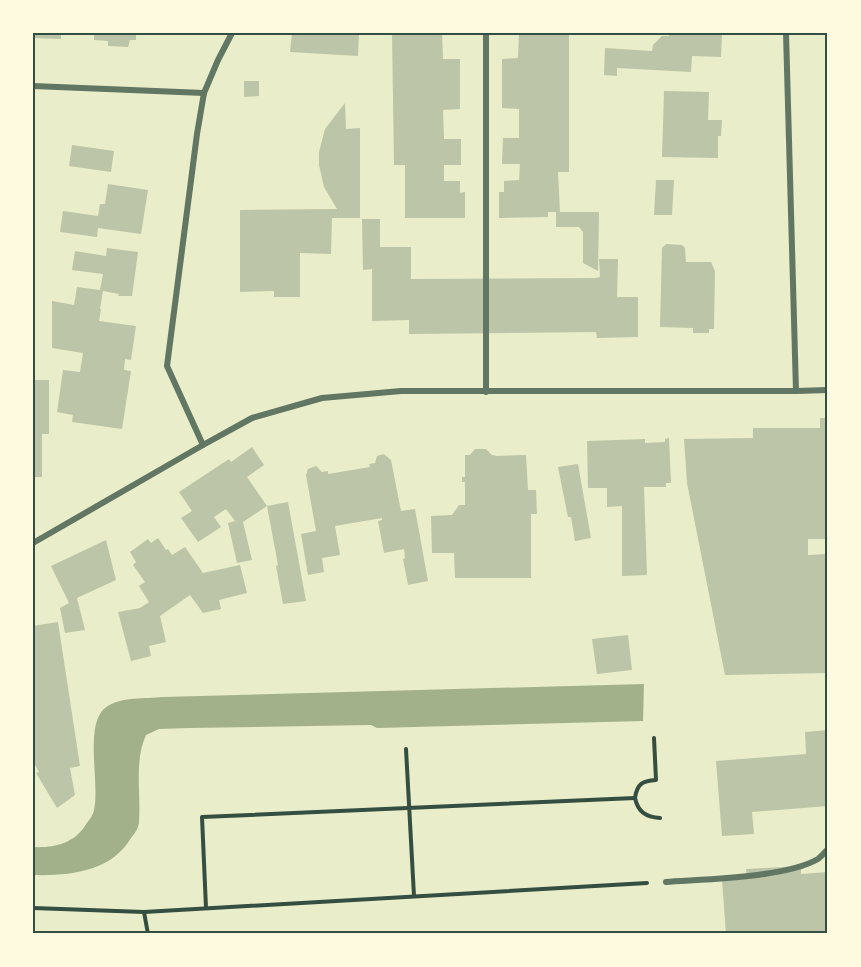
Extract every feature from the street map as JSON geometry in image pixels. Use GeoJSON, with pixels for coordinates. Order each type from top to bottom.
{"type":"FeatureCollection","features":[{"type":"Feature","properties":{"kind":"street"},"geometry":{"type":"LineString","coordinates":[[202,445],[167,366],[204,93],[232,33]]}},
{"type":"Feature","properties":{"kind":"street"},"geometry":{"type":"LineString","coordinates":[[486,33],[486,392]]}},
{"type":"Feature","properties":{"kind":"street"},"geometry":{"type":"LineString","coordinates":[[786,33],[796,391]]}},
{"type":"Feature","properties":{"kind":"street"},"geometry":{"type":"LineString","coordinates":[[33,86],[204,93]]}},
{"type":"Feature","properties":{"kind":"street"},"geometry":{"type":"LineString","coordinates":[[33,543],[252,418],[322,398],[401,392],[828,390]]}},
{"type":"Feature","properties":{"kind":"street"},"geometry":{"type":"LineString","coordinates":[[666,882],[752,875],[791,869],[818,859],[828,849]]}},
{"type":"Feature","properties":{"kind":"path"},"geometry":{"type":"LineString","coordinates":[[654,738],[656,780],[639,784],[635,798],[641,812],[649,817],[660,818]]}},
{"type":"Feature","properties":{"kind":"path"},"geometry":{"type":"LineString","coordinates":[[406,749],[414,896]]}},
{"type":"Feature","properties":{"kind":"path"},"geometry":{"type":"LineString","coordinates":[[206,908],[202,817],[635,798]]}},
{"type":"Feature","properties":{"kind":"path"},"geometry":{"type":"LineString","coordinates":[[33,909],[144,912],[666,882]]}},
{"type":"Feature","properties":{"kind":"path"},"geometry":{"type":"LineString","coordinates":[[144,912],[148,934]]}},
{"type":"Feature","properties":{"kind":"shaded area"},"geometry":{"type":"Polygon","coordinates":[[[644,684],[643,721],[377,728],[371,725],[159,729],[146,735],[142,745],[139,766],[139,824],[123,849],[101,865],[88,870],[75,873],[33,875],[33,847],[55,846],[69,841],[80,832],[93,814],[95,727],[99,716],[111,704],[133,699],[163,697],[644,684]]]}},
{"type":"Feature","properties":{"kind":"building"},"geometry":{"type":"Polygon","coordinates":[[[33,33],[61,33],[61,39],[33,38],[33,33]]]}},
{"type":"Feature","properties":{"kind":"building"},"geometry":{"type":"Polygon","coordinates":[[[94,33],[136,33],[136,40],[130,40],[128,47],[108,46],[108,41],[94,40],[94,33]]]}},
{"type":"Feature","properties":{"kind":"building"},"geometry":{"type":"Polygon","coordinates":[[[292,33],[359,33],[358,56],[290,52],[292,33]]]}},
{"type":"Feature","properties":{"kind":"building"},"geometry":{"type":"Polygon","coordinates":[[[392,33],[442,33],[443,59],[460,59],[460,109],[443,110],[444,139],[461,139],[461,165],[444,165],[444,181],[460,181],[460,193],[465,192],[465,218],[405,218],[405,165],[394,165],[392,33]]]}},
{"type":"Feature","properties":{"kind":"building"},"geometry":{"type":"Polygon","coordinates":[[[519,33],[569,33],[569,172],[558,172],[560,212],[599,212],[598,271],[583,263],[583,232],[579,227],[556,227],[556,212],[548,212],[548,217],[499,218],[499,192],[504,192],[504,181],[519,180],[520,164],[502,164],[503,138],[519,138],[519,109],[502,108],[502,59],[518,58],[519,33]]]}},
{"type":"Feature","properties":{"kind":"building"},"geometry":{"type":"Polygon","coordinates":[[[669,33],[722,34],[721,57],[692,56],[691,72],[617,68],[617,76],[604,75],[605,48],[652,51],[653,45],[662,36],[669,36],[669,33]]]}},
{"type":"Feature","properties":{"kind":"building"},"geometry":{"type":"Polygon","coordinates":[[[244,81],[259,81],[259,96],[244,97],[244,81]]]}},
{"type":"Feature","properties":{"kind":"building"},"geometry":{"type":"Polygon","coordinates":[[[664,91],[709,92],[708,120],[722,120],[721,136],[718,136],[718,158],[662,157],[664,91]]]}},
{"type":"Feature","properties":{"kind":"building"},"geometry":{"type":"Polygon","coordinates":[[[345,103],[346,129],[360,128],[360,218],[332,218],[331,254],[300,253],[300,297],[274,297],[274,291],[240,292],[240,210],[337,209],[324,187],[319,165],[319,152],[325,129],[345,103]]]}},
{"type":"Feature","properties":{"kind":"building"},"geometry":{"type":"Polygon","coordinates":[[[72,145],[114,151],[111,172],[69,166],[72,145]]]}},
{"type":"Feature","properties":{"kind":"building"},"geometry":{"type":"Polygon","coordinates":[[[656,180],[674,180],[672,215],[654,215],[656,180]]]}},
{"type":"Feature","properties":{"kind":"building"},"geometry":{"type":"Polygon","coordinates":[[[108,184],[148,190],[141,234],[98,228],[97,237],[60,232],[63,211],[98,216],[100,204],[105,204],[108,184]]]}},
{"type":"Feature","properties":{"kind":"building"},"geometry":{"type":"Polygon","coordinates":[[[362,219],[380,219],[380,247],[411,247],[411,279],[596,278],[600,277],[599,259],[618,259],[617,297],[638,297],[638,337],[597,338],[596,332],[409,334],[409,320],[372,321],[372,269],[363,270],[362,219]]]}},
{"type":"Feature","properties":{"kind":"building"},"geometry":{"type":"Polygon","coordinates":[[[666,244],[682,245],[685,248],[686,262],[711,262],[715,271],[714,329],[709,329],[709,333],[693,333],[693,328],[660,327],[662,248],[666,244]]]}},
{"type":"Feature","properties":{"kind":"building"},"geometry":{"type":"Polygon","coordinates":[[[107,248],[138,252],[132,296],[118,296],[119,294],[103,291],[100,309],[99,321],[136,326],[131,360],[125,359],[124,370],[131,371],[122,429],[72,422],[73,415],[57,412],[63,370],[80,372],[83,353],[52,348],[52,301],[74,305],[77,287],[100,290],[103,274],[72,270],[75,251],[106,256],[107,248]]]}},
{"type":"Feature","properties":{"kind":"building"},"geometry":{"type":"Polygon","coordinates":[[[33,380],[49,380],[49,434],[42,434],[42,477],[33,477],[33,380]]]}},
{"type":"Feature","properties":{"kind":"building"},"geometry":{"type":"Polygon","coordinates":[[[820,418],[828,418],[828,539],[808,539],[808,555],[828,554],[828,673],[725,675],[687,483],[684,439],[753,438],[753,428],[820,428],[820,418]]]}},
{"type":"Feature","properties":{"kind":"building"},"geometry":{"type":"Polygon","coordinates":[[[669,438],[671,483],[666,483],[666,487],[644,487],[647,575],[622,576],[622,506],[607,507],[607,488],[588,488],[587,441],[645,439],[645,443],[665,442],[665,439],[669,438]]]}},
{"type":"Feature","properties":{"kind":"building"},"geometry":{"type":"Polygon","coordinates":[[[252,447],[264,465],[247,477],[267,506],[243,522],[252,560],[237,563],[228,523],[235,521],[226,509],[214,517],[221,527],[198,542],[181,518],[192,511],[179,492],[229,459],[231,462],[252,447]]]}},
{"type":"Feature","properties":{"kind":"building"},"geometry":{"type":"Polygon","coordinates":[[[475,449],[486,449],[492,455],[497,456],[526,455],[528,490],[536,490],[537,514],[531,514],[531,578],[455,578],[454,553],[432,553],[431,516],[452,515],[459,505],[465,505],[465,482],[462,482],[462,477],[465,477],[465,455],[470,455],[475,449]]]}},
{"type":"Feature","properties":{"kind":"building"},"geometry":{"type":"Polygon","coordinates":[[[384,454],[391,460],[401,511],[415,509],[428,581],[408,585],[403,559],[405,558],[404,549],[384,553],[378,521],[382,518],[335,526],[340,555],[322,558],[324,572],[308,575],[301,534],[316,531],[306,475],[308,469],[316,466],[322,472],[328,471],[328,474],[370,467],[369,464],[375,463],[377,456],[384,454]]]}},
{"type":"Feature","properties":{"kind":"building"},"geometry":{"type":"Polygon","coordinates":[[[578,464],[591,538],[575,541],[558,467],[578,464]]]}},
{"type":"Feature","properties":{"kind":"building"},"geometry":{"type":"Polygon","coordinates":[[[288,502],[306,601],[283,604],[267,506],[288,502]]]}},
{"type":"Feature","properties":{"kind":"building"},"geometry":{"type":"Polygon","coordinates":[[[158,538],[172,555],[185,547],[203,573],[240,565],[247,593],[219,600],[221,609],[203,613],[190,595],[160,616],[166,642],[149,646],[151,656],[131,661],[118,612],[140,608],[149,602],[139,586],[145,582],[133,565],[136,562],[130,552],[148,539],[151,543],[158,538]]]}},
{"type":"Feature","properties":{"kind":"building"},"geometry":{"type":"Polygon","coordinates":[[[106,540],[116,580],[77,598],[85,630],[65,633],[60,608],[69,603],[51,566],[106,540]]]}},
{"type":"Feature","properties":{"kind":"building"},"geometry":{"type":"Polygon","coordinates":[[[58,622],[80,766],[70,768],[75,795],[57,808],[36,773],[39,772],[33,761],[33,626],[58,622]]]}},
{"type":"Feature","properties":{"kind":"building"},"geometry":{"type":"Polygon","coordinates":[[[628,635],[632,670],[597,674],[592,639],[628,635]]]}},
{"type":"Feature","properties":{"kind":"building"},"geometry":{"type":"Polygon","coordinates":[[[828,730],[828,806],[752,812],[754,834],[722,836],[716,761],[806,754],[805,732],[828,730]]]}},
{"type":"Feature","properties":{"kind":"building"},"geometry":{"type":"Polygon","coordinates":[[[801,866],[801,874],[828,872],[828,934],[726,934],[722,880],[747,878],[746,869],[801,866]]]}}]}
